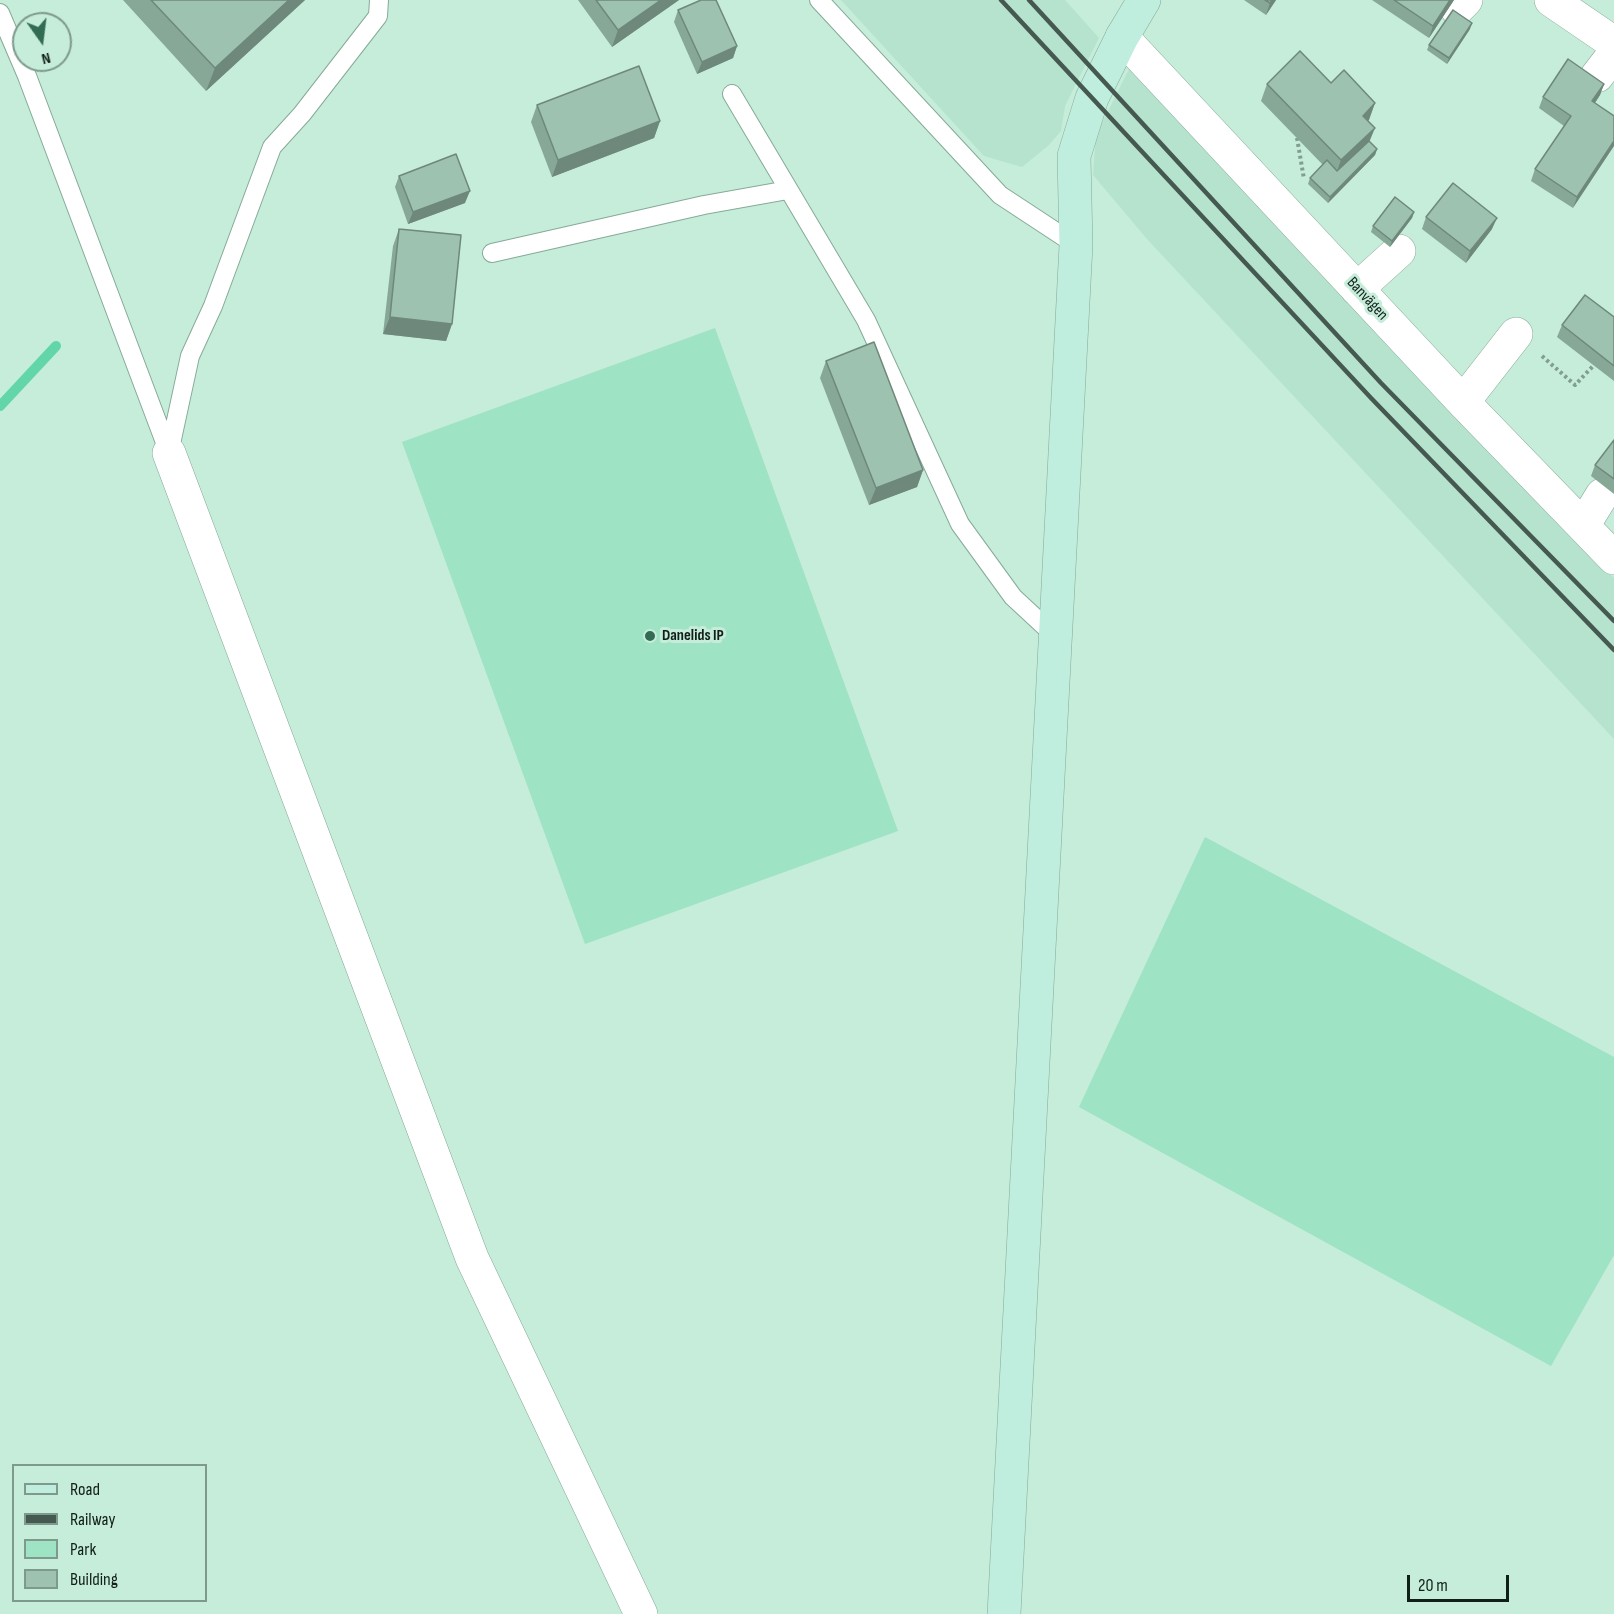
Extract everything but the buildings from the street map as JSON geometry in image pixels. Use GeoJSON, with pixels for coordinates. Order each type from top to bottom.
{"type":"FeatureCollection","features":[{"type":"Feature","properties":{"kind":"street"},"geometry":{"type":"LineString","coordinates":[[1004,1614],[1076,245],[1074,156],[1092,98],[1122,37],[1144,0]]}},
{"type":"Feature","properties":{"kind":"street"},"geometry":{"type":"LineString","coordinates":[[1552,0],[1614,43]]}},
{"type":"Feature","properties":{"kind":"street","name":"Banvägen"},"geometry":{"type":"LineString","coordinates":[[1122,37],[1300,214],[1357,289],[1614,558]]}},
{"type":"Feature","properties":{"kind":"street"},"geometry":{"type":"LineString","coordinates":[[1357,289],[1399,251]]}},
{"type":"Feature","properties":{"kind":"street"},"geometry":{"type":"LineString","coordinates":[[1463,402],[1516,334]]}},
{"type":"Feature","properties":{"kind":"street"},"geometry":{"type":"LineString","coordinates":[[169,453],[472,1258],[641,1614]]}},
{"type":"Feature","properties":{"kind":"street"},"geometry":{"type":"LineString","coordinates":[[1582,525],[1602,495]]}},
{"type":"Feature","properties":{"kind":"lane"},"geometry":{"type":"LineString","coordinates":[[169,453],[190,356],[213,306],[272,147],[302,114],[378,16],[379,0]]}},
{"type":"Feature","properties":{"kind":"lane"},"geometry":{"type":"LineString","coordinates":[[819,0],[1000,195],[1076,245]]}},
{"type":"Feature","properties":{"kind":"lane"},"geometry":{"type":"LineString","coordinates":[[0,13],[32,87],[169,453]]}},
{"type":"Feature","properties":{"kind":"lane"},"geometry":{"type":"LineString","coordinates":[[732,94],[866,320],[960,524],[1013,597],[1055,636]]}},
{"type":"Feature","properties":{"kind":"lane"},"geometry":{"type":"LineString","coordinates":[[492,253],[704,205],[788,190]]}},
{"type":"Feature","properties":{"kind":"path"},"geometry":{"type":"LineString","coordinates":[[1297,138],[1300,214]]}},
{"type":"Feature","properties":{"kind":"path"},"geometry":{"type":"LineString","coordinates":[[1516,334],[1575,385],[1594,365]]}},
{"type":"Feature","properties":{"kind":"shaded area"},"geometry":{"type":"Polygon","coordinates":[[[841,0],[1065,0],[1099,38],[1065,106],[1061,131],[1049,145],[1022,167],[984,156],[841,0]]]}},
{"type":"Feature","properties":{"kind":"shaded area"},"geometry":{"type":"Polygon","coordinates":[[[1129,69],[1614,578],[1614,739],[1147,239],[1093,175],[1096,135],[1129,69]]]}},
{"type":"Feature","properties":{"kind":"green space","name":"Danelids IP"},"geometry":{"type":"Polygon","coordinates":[[[715,328],[898,831],[585,944],[402,442],[715,328]]]}},
{"type":"Feature","properties":{"kind":"green space"},"geometry":{"type":"Polygon","coordinates":[[[1205,837],[1614,1057],[1614,1255],[1551,1366],[1079,1107],[1205,837]]]}},
{"type":"Feature","properties":{"kind":"waterway"},"geometry":{"type":"LineString","coordinates":[[0,406],[56,346]]}},
{"type":"Feature","properties":{"kind":"railway"},"geometry":{"type":"LineString","coordinates":[[1001,0],[1371,398],[1614,650]]}},
{"type":"Feature","properties":{"kind":"railway"},"geometry":{"type":"LineString","coordinates":[[1029,0],[1381,383],[1614,621]]}},
{"type":"Feature","properties":{"kind":"place","name":"Danelids IP"},"geometry":{"type":"Point","coordinates":[650,636]}}]}
